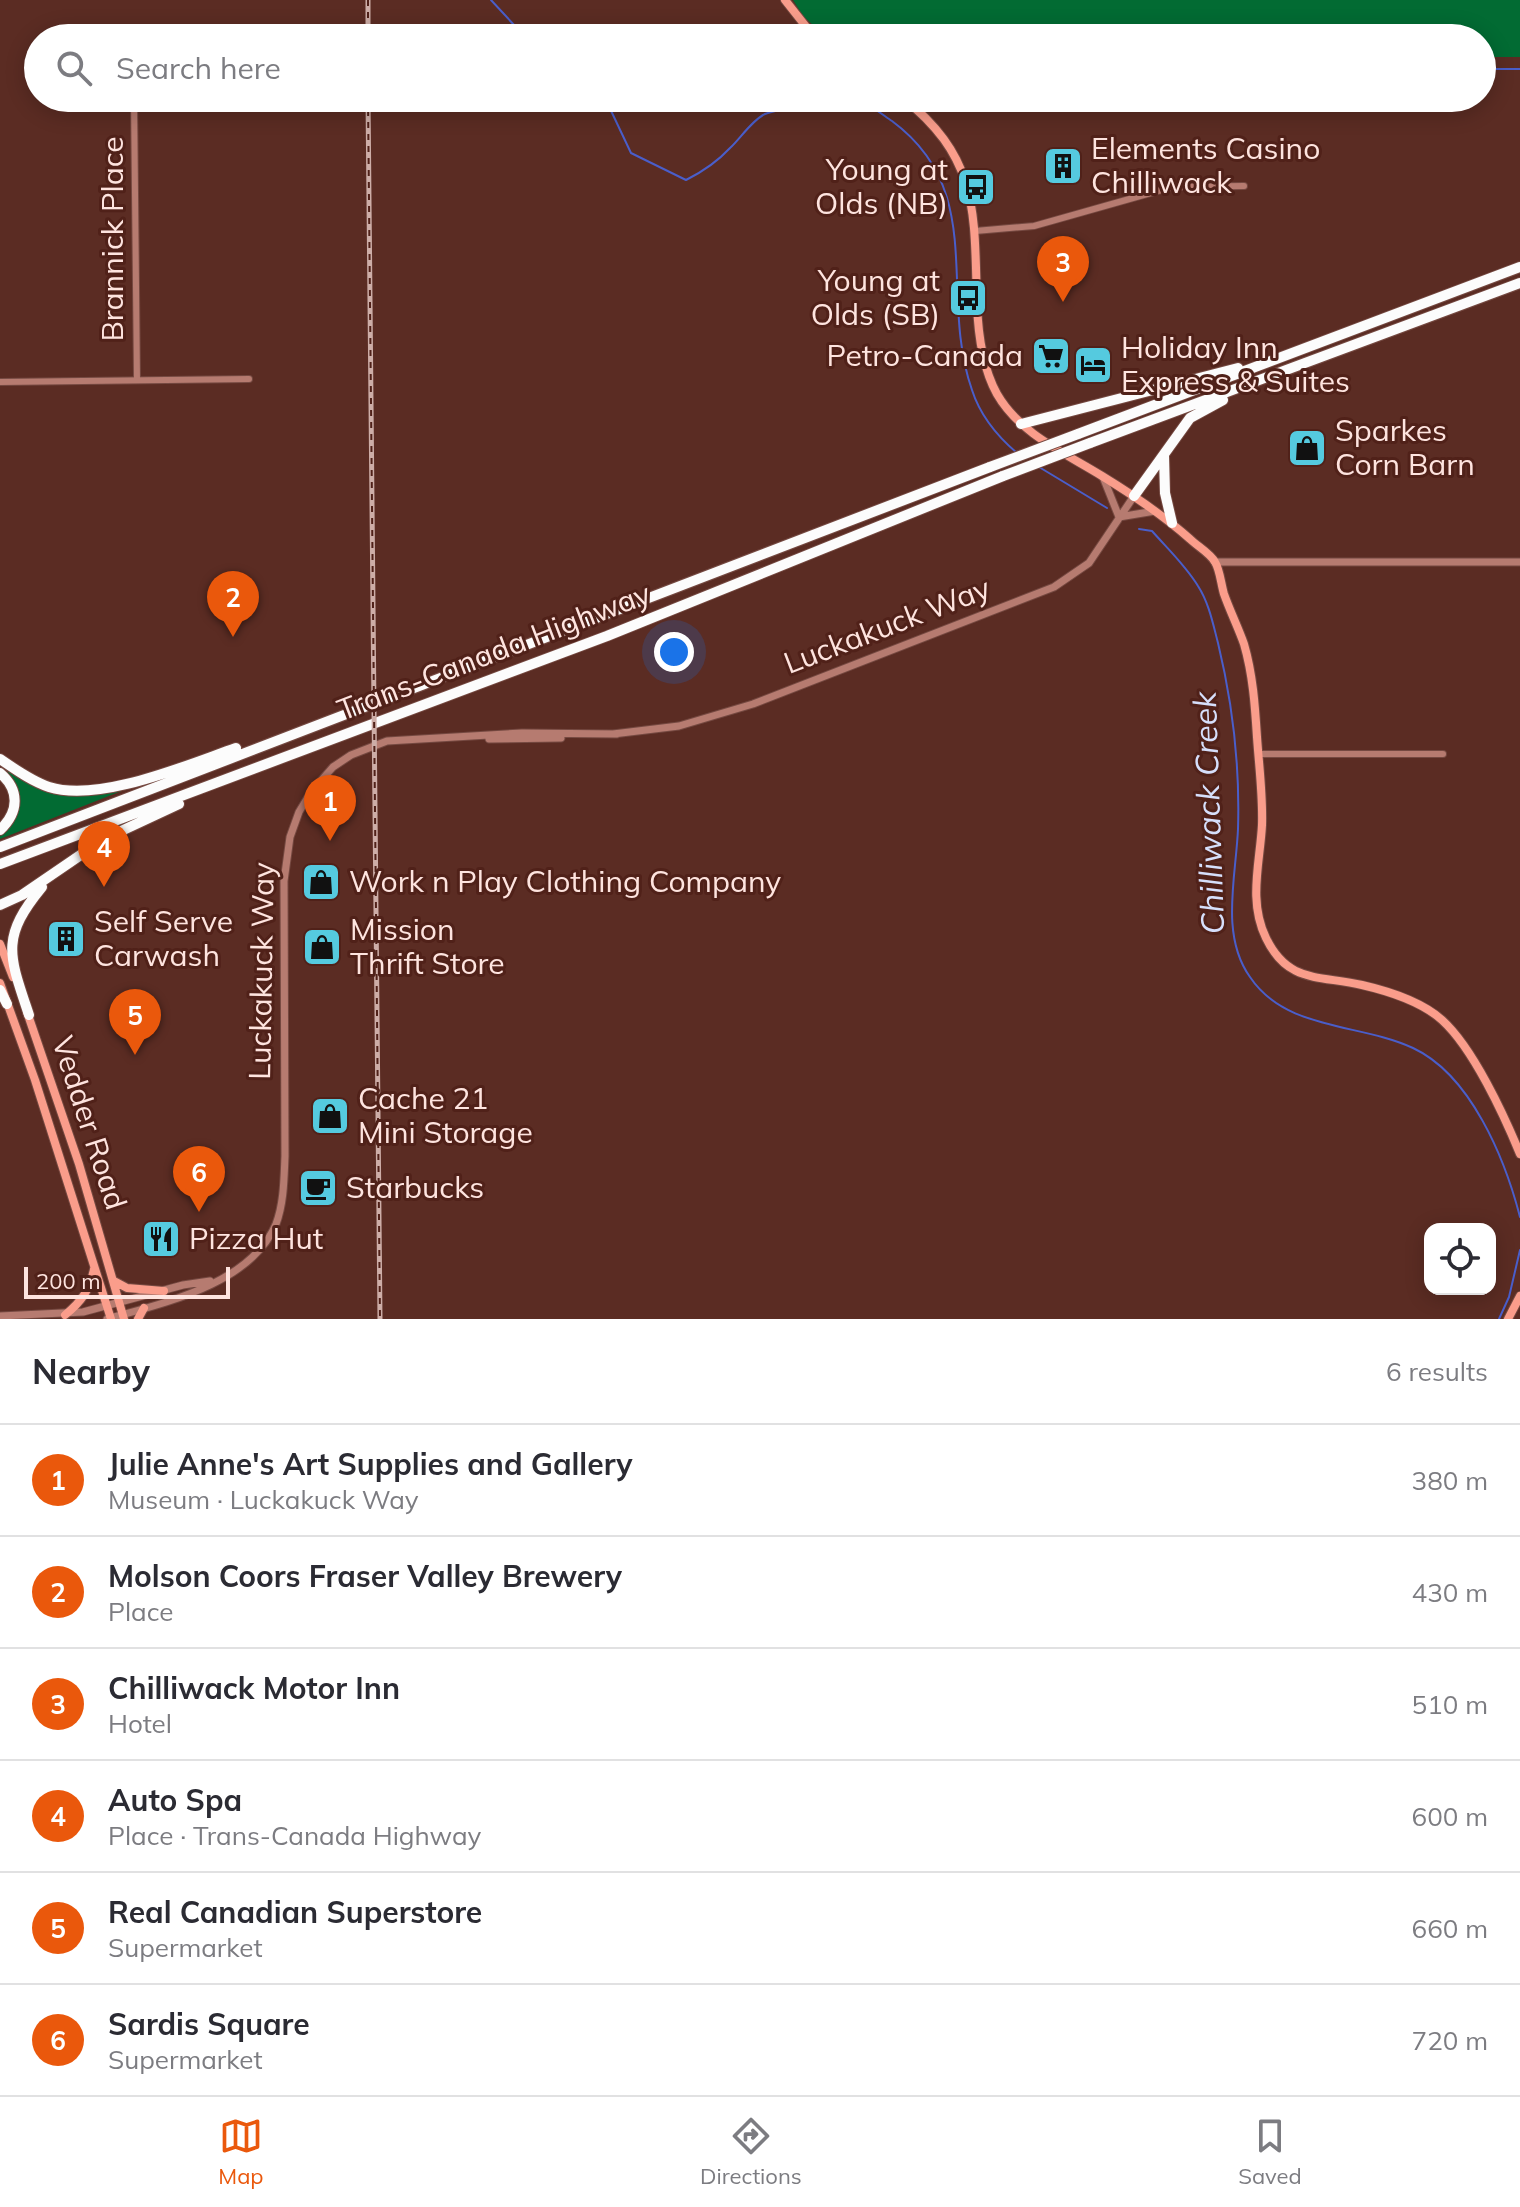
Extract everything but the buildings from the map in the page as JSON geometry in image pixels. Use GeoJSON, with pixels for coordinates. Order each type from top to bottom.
{"type":"FeatureCollection","features":[{"type":"Feature","properties":{"kind":"highway"},"geometry":{"type":"LineString","coordinates":[[1021,424],[1242,367],[1520,267]]}},
{"type":"Feature","properties":{"kind":"highway"},"geometry":{"type":"LineString","coordinates":[[1134,496],[1190,418],[1217,402],[1340,351],[1520,283]]}},
{"type":"Feature","properties":{"kind":"highway","name":"Trans-Canada Highway"},"geometry":{"type":"LineString","coordinates":[[0,847],[356,708],[1335,336]]}},
{"type":"Feature","properties":{"kind":"highway","name":"Trans-Canada Highway"},"geometry":{"type":"LineString","coordinates":[[0,864],[607,636],[1003,476],[1340,351]]}},
{"type":"Feature","properties":{"kind":"highway"},"geometry":{"type":"LineString","coordinates":[[1164,456],[1165,493],[1172,523]]}},
{"type":"Feature","properties":{"kind":"highway"},"geometry":{"type":"LineString","coordinates":[[1,763],[48,786],[77,791],[93,790],[187,765],[356,708]]}},
{"type":"Feature","properties":{"kind":"highway"},"geometry":{"type":"LineString","coordinates":[[0,905],[22,895],[84,850],[132,824],[272,762]]}},
{"type":"Feature","properties":{"kind":"highway"},"geometry":{"type":"LineString","coordinates":[[0,830],[14,812],[16,800],[1,763]]}},
{"type":"Feature","properties":{"kind":"highway"},"geometry":{"type":"LineString","coordinates":[[29,1015],[10,958],[11,931],[20,912],[57,870]]}},
{"type":"Feature","properties":{"kind":"highway"},"geometry":{"type":"LineString","coordinates":[[0,990],[7,1004]]}},
{"type":"Feature","properties":{"kind":"main road"},"geometry":{"type":"LineString","coordinates":[[785,0],[804,24]]}},
{"type":"Feature","properties":{"kind":"main road"},"geometry":{"type":"LineString","coordinates":[[921,112],[940,132],[961,165],[971,198],[978,328],[985,362],[997,394],[1021,424],[1044,442],[1134,496],[1172,523],[1215,562],[1252,672],[1262,824],[1256,896],[1258,918],[1276,955],[1288,967],[1309,977],[1382,991],[1411,1002],[1442,1020],[1468,1053],[1491,1092],[1520,1154]]}},
{"type":"Feature","properties":{"kind":"main road","name":"Vedder Road"},"geometry":{"type":"LineString","coordinates":[[0,944],[29,1015],[67,1127],[124,1317]]}},
{"type":"Feature","properties":{"kind":"main road","name":"Vedder Road"},"geometry":{"type":"LineString","coordinates":[[0,983],[35,1080],[109,1319]]}},
{"type":"Feature","properties":{"kind":"main road"},"geometry":{"type":"LineString","coordinates":[[65,1315],[80,1303],[88,1291],[94,1268]]}},
{"type":"Feature","properties":{"kind":"main road"},"geometry":{"type":"LineString","coordinates":[[113,1280],[127,1288],[164,1291]]}},
{"type":"Feature","properties":{"kind":"main road"},"geometry":{"type":"LineString","coordinates":[[1508,1319],[1520,1296]]}},
{"type":"Feature","properties":{"kind":"main road"},"geometry":{"type":"LineString","coordinates":[[138,1319],[144,1308]]}},
{"type":"Feature","properties":{"kind":"street","name":"Brannick Place"},"geometry":{"type":"LineString","coordinates":[[134,112],[137,380]]}},
{"type":"Feature","properties":{"kind":"street"},"geometry":{"type":"LineString","coordinates":[[975,231],[1034,226],[1172,187],[1244,186]]}},
{"type":"Feature","properties":{"kind":"street"},"geometry":{"type":"LineString","coordinates":[[0,382],[249,379]]}},
{"type":"Feature","properties":{"kind":"street"},"geometry":{"type":"LineString","coordinates":[[1103,477],[1119,517],[1155,511]]}},
{"type":"Feature","properties":{"kind":"street","name":"Luckakuck Way"},"geometry":{"type":"LineString","coordinates":[[109,1319],[124,1317],[187,1295],[216,1280],[253,1258],[276,1223],[281,1204],[285,1156],[284,881],[290,837],[299,812],[318,783],[351,755],[387,741],[447,737],[522,740],[617,734],[679,726],[753,704],[1054,587],[1089,563],[1134,496]]}},
{"type":"Feature","properties":{"kind":"street"},"geometry":{"type":"LineString","coordinates":[[1215,562],[1520,562]]}},
{"type":"Feature","properties":{"kind":"street"},"geometry":{"type":"LineString","coordinates":[[1258,754],[1443,754]]}},
{"type":"Feature","properties":{"kind":"street","name":"Luckakuck Way"},"geometry":{"type":"LineString","coordinates":[[0,1316],[65,1315],[107,1307],[183,1285],[216,1280]]}},
{"type":"Feature","properties":{"kind":"green space"},"geometry":{"type":"Polygon","coordinates":[[[793,0],[1520,0],[1520,57],[1496,57],[1496,24],[812,24],[793,0]]]}},
{"type":"Feature","properties":{"kind":"green space"},"geometry":{"type":"Polygon","coordinates":[[[9,771],[34,784],[129,788],[0,839],[15,810],[18,796],[9,771]]]}},
{"type":"Feature","properties":{"kind":"waterway","name":"Chilliwack Creek"},"geometry":{"type":"LineString","coordinates":[[491,0],[513,24]]}},
{"type":"Feature","properties":{"kind":"waterway"},"geometry":{"type":"LineString","coordinates":[[1496,69],[1520,69]]}},
{"type":"Feature","properties":{"kind":"waterway","name":"Chilliwack Creek"},"geometry":{"type":"LineString","coordinates":[[612,112],[631,153],[686,180],[715,162],[755,121],[772,112]]}},
{"type":"Feature","properties":{"kind":"waterway","name":"Chilliwack Creek"},"geometry":{"type":"LineString","coordinates":[[879,112],[922,149],[940,179],[951,212],[963,354],[972,390],[990,424],[1017,453]]}},
{"type":"Feature","properties":{"kind":"waterway","name":"Chilliwack Creek"},"geometry":{"type":"LineString","coordinates":[[1039,467],[1107,508]]}},
{"type":"Feature","properties":{"kind":"waterway","name":"Chilliwack Creek"},"geometry":{"type":"LineString","coordinates":[[1139,529],[1152,531],[1193,579],[1208,606],[1218,643],[1228,689],[1237,759],[1238,829],[1232,924],[1241,961],[1265,995],[1283,1007],[1303,1017],[1392,1040],[1434,1061],[1452,1078],[1483,1121],[1505,1170],[1520,1217]]}},
{"type":"Feature","properties":{"kind":"waterway","name":"Chilliwack Creek"},"geometry":{"type":"LineString","coordinates":[[1499,1319],[1509,1297],[1520,1250]]}},
{"type":"Feature","properties":{"kind":"railway"},"geometry":{"type":"LineString","coordinates":[[368,0],[368,24]]}},
{"type":"Feature","properties":{"kind":"railway"},"geometry":{"type":"LineString","coordinates":[[368,112],[380,1319]]}},
{"type":"Feature","properties":{"kind":"place","name":"Elements Casino Chilliwack"},"geometry":{"type":"Point","coordinates":[1063,166]}},
{"type":"Feature","properties":{"kind":"place","name":"Young at Olds (NB)"},"geometry":{"type":"Point","coordinates":[976,187]}},
{"type":"Feature","properties":{"kind":"place","name":"Young at Olds (SB)"},"geometry":{"type":"Point","coordinates":[968,298]}},
{"type":"Feature","properties":{"kind":"place","name":"Chilliwack Motor Inn"},"geometry":{"type":"Point","coordinates":[1063,302]}},
{"type":"Feature","properties":{"kind":"place","name":"Petro-Canada"},"geometry":{"type":"Point","coordinates":[1051,356]}},
{"type":"Feature","properties":{"kind":"place","name":"Holiday Inn Express & Suites"},"geometry":{"type":"Point","coordinates":[1093,365]}},
{"type":"Feature","properties":{"kind":"place","name":"Sparkes Corn Barn"},"geometry":{"type":"Point","coordinates":[1307,448]}},
{"type":"Feature","properties":{"kind":"place","name":"Molson Coors Fraser Valley Brewery"},"geometry":{"type":"Point","coordinates":[233,637]}},
{"type":"Feature","properties":{"kind":"place","name":"Julie Anne's Art Supplies and Gallery"},"geometry":{"type":"Point","coordinates":[330,841]}},
{"type":"Feature","properties":{"kind":"place","name":"Work n Play Clothing Company"},"geometry":{"type":"Point","coordinates":[321,882]}},
{"type":"Feature","properties":{"kind":"place","name":"Auto Spa"},"geometry":{"type":"Point","coordinates":[104,887]}},
{"type":"Feature","properties":{"kind":"place","name":"Self Serve Carwash"},"geometry":{"type":"Point","coordinates":[66,939]}},
{"type":"Feature","properties":{"kind":"place","name":"Mission Thrift Store"},"geometry":{"type":"Point","coordinates":[322,947]}},
{"type":"Feature","properties":{"kind":"place","name":"Real Canadian Superstore"},"geometry":{"type":"Point","coordinates":[135,1055]}},
{"type":"Feature","properties":{"kind":"place","name":"Cache 21 Mini Storage"},"geometry":{"type":"Point","coordinates":[330,1116]}},
{"type":"Feature","properties":{"kind":"place","name":"Starbucks"},"geometry":{"type":"Point","coordinates":[318,1188]}},
{"type":"Feature","properties":{"kind":"place","name":"Sardis Square"},"geometry":{"type":"Point","coordinates":[199,1212]}},
{"type":"Feature","properties":{"kind":"place","name":"Pizza Hut"},"geometry":{"type":"Point","coordinates":[161,1239]}}]}
